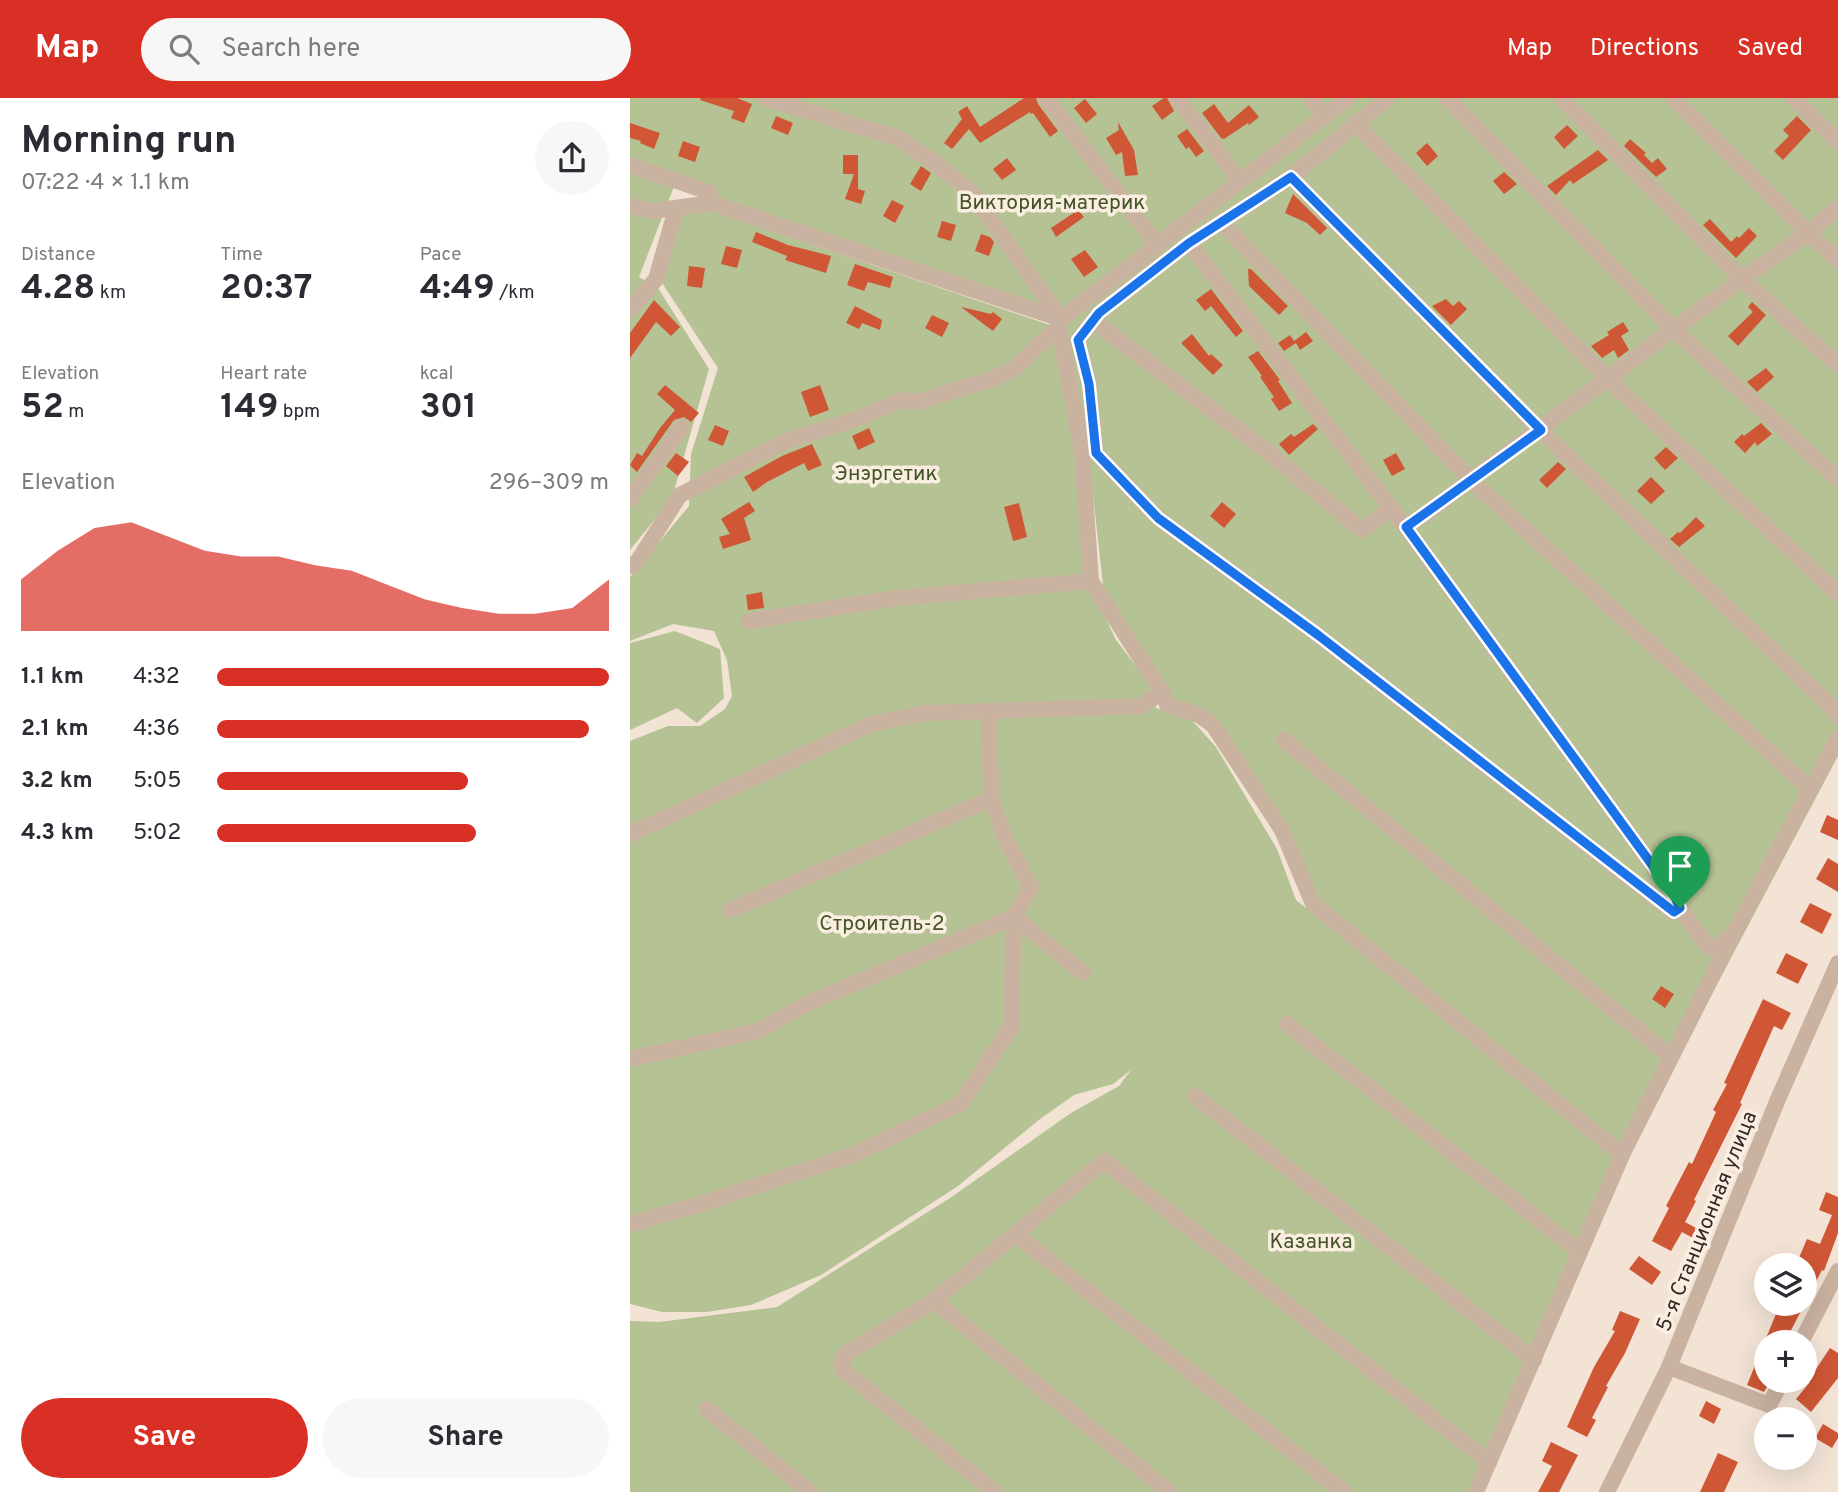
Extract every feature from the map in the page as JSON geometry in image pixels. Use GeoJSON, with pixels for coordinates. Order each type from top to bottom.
{"type":"FeatureCollection","features":[{"type":"Feature","properties":{"kind":"street"},"geometry":{"type":"LineString","coordinates":[[765,98],[898,138],[971,192],[1060,322],[1082,451],[1091,581],[1162,692],[1167,705],[1197,714],[1213,725],[1282,830],[1313,904],[1622,1155]]}},
{"type":"Feature","properties":{"kind":"street"},"geometry":{"type":"LineString","coordinates":[[1046,98],[1156,243]]}},
{"type":"Feature","properties":{"kind":"street"},"geometry":{"type":"LineString","coordinates":[[1177,98],[1240,181]]}},
{"type":"Feature","properties":{"kind":"street"},"geometry":{"type":"LineString","coordinates":[[1311,98],[1324,116]]}},
{"type":"Feature","properties":{"kind":"street"},"geometry":{"type":"LineString","coordinates":[[630,566],[637,562],[680,495],[784,442],[862,417],[901,400],[918,402],[992,379],[1014,369],[1060,322],[1156,243],[1348,98]]}},
{"type":"Feature","properties":{"kind":"street"},"geometry":{"type":"LineString","coordinates":[[1388,98],[1291,177],[1189,243],[1099,313],[1078,340],[1089,384],[1096,453],[1158,518],[1318,635],[1652,896],[1674,912],[1680,908]]}},
{"type":"Feature","properties":{"kind":"street"},"geometry":{"type":"LineString","coordinates":[[1447,98],[1674,330],[1838,479]]}},
{"type":"Feature","properties":{"kind":"street"},"geometry":{"type":"LineString","coordinates":[[1561,98],[1742,279],[1838,365]]}},
{"type":"Feature","properties":{"kind":"street"},"geometry":{"type":"LineString","coordinates":[[1674,98],[1838,260]]}},
{"type":"Feature","properties":{"kind":"street"},"geometry":{"type":"LineString","coordinates":[[1793,98],[1838,142]]}},
{"type":"Feature","properties":{"kind":"street"},"geometry":{"type":"LineString","coordinates":[[1355,123],[1608,379],[1838,594]]}},
{"type":"Feature","properties":{"kind":"street"},"geometry":{"type":"LineString","coordinates":[[630,165],[709,191],[712,203]]}},
{"type":"Feature","properties":{"kind":"street"},"geometry":{"type":"LineString","coordinates":[[1291,177],[1541,430],[1837,712],[1838,717]]}},
{"type":"Feature","properties":{"kind":"street"},"geometry":{"type":"LineString","coordinates":[[630,206],[652,211],[712,203],[1060,322]]}},
{"type":"Feature","properties":{"kind":"street"},"geometry":{"type":"LineString","coordinates":[[1406,527],[1808,233],[1838,207]]}},
{"type":"Feature","properties":{"kind":"street"},"geometry":{"type":"LineString","coordinates":[[630,310],[656,279],[676,209]]}},
{"type":"Feature","properties":{"kind":"street"},"geometry":{"type":"LineString","coordinates":[[1222,223],[1472,481],[1810,789]]}},
{"type":"Feature","properties":{"kind":"street"},"geometry":{"type":"LineString","coordinates":[[1189,243],[1406,527],[1674,895],[1708,947],[1716,948],[1734,933]]}},
{"type":"Feature","properties":{"kind":"street"},"geometry":{"type":"LineString","coordinates":[[1093,321],[1268,452],[1362,530],[1392,509]]}},
{"type":"Feature","properties":{"kind":"street"},"geometry":{"type":"LineString","coordinates":[[630,499],[682,427]]}},
{"type":"Feature","properties":{"kind":"street"},"geometry":{"type":"LineString","coordinates":[[749,621],[897,598],[1091,581]]}},
{"type":"Feature","properties":{"kind":"street"},"geometry":{"type":"LineString","coordinates":[[630,834],[871,724],[926,713],[1141,706],[1162,692]]}},
{"type":"Feature","properties":{"kind":"street"},"geometry":{"type":"LineString","coordinates":[[630,1224],[855,1154],[961,1103],[1012,1027],[1014,917],[1031,887],[1006,840],[991,799],[989,712]]}},
{"type":"Feature","properties":{"kind":"street"},"geometry":{"type":"LineString","coordinates":[[1476,1492],[1622,1155],[1734,933],[1838,738]]}},
{"type":"Feature","properties":{"kind":"street"},"geometry":{"type":"LineString","coordinates":[[1284,740],[1671,1057]]}},
{"type":"Feature","properties":{"kind":"street"},"geometry":{"type":"LineString","coordinates":[[730,910],[991,799]]}},
{"type":"Feature","properties":{"kind":"street"},"geometry":{"type":"LineString","coordinates":[[1014,917],[1083,972]]}},
{"type":"Feature","properties":{"kind":"street"},"geometry":{"type":"LineString","coordinates":[[630,1059],[758,1031],[810,1002],[1014,917]]}},
{"type":"Feature","properties":{"kind":"street","name":"5-я Станционная улица"},"geometry":{"type":"LineString","coordinates":[[1607,1492],[1669,1367],[1778,1099],[1838,963]]}},
{"type":"Feature","properties":{"kind":"street"},"geometry":{"type":"LineString","coordinates":[[1287,1024],[1580,1252]]}},
{"type":"Feature","properties":{"kind":"street"},"geometry":{"type":"LineString","coordinates":[[1195,1096],[1534,1360]]}},
{"type":"Feature","properties":{"kind":"street"},"geometry":{"type":"LineString","coordinates":[[995,1492],[843,1370],[841,1360],[848,1352],[934,1301],[1104,1161],[1489,1462]]}},
{"type":"Feature","properties":{"kind":"street"},"geometry":{"type":"LineString","coordinates":[[1015,1234],[1344,1492]]}},
{"type":"Feature","properties":{"kind":"street"},"geometry":{"type":"LineString","coordinates":[[1807,1330],[1838,1271]]}},
{"type":"Feature","properties":{"kind":"street"},"geometry":{"type":"LineString","coordinates":[[934,1301],[1169,1492]]}},
{"type":"Feature","properties":{"kind":"street"},"geometry":{"type":"LineString","coordinates":[[1669,1367],[1769,1405],[1776,1393]]}},
{"type":"Feature","properties":{"kind":"street"},"geometry":{"type":"LineString","coordinates":[[707,1409],[810,1492]]}},
{"type":"Feature","properties":{"kind":"green space","name":"Виктория-материк"},"geometry":{"type":"Polygon","coordinates":[[[630,98],[1838,98],[1838,756],[1626,1156],[1304,891],[1277,825],[1206,720],[1172,700],[1104,594],[1088,450],[1065,323],[675,184],[639,277],[658,288],[709,369],[672,498],[630,550],[630,98]]]}},
{"type":"Feature","properties":{"kind":"green space"},"geometry":{"type":"Polygon","coordinates":[[[704,208],[1050,325],[1079,455],[1091,588],[1116,640],[1149,683],[1156,708],[1189,717],[1216,747],[1277,849],[1296,900],[1618,1155],[1472,1492],[630,1492],[630,1321],[659,1322],[777,1307],[950,1198],[1071,1113],[1119,1086],[1131,1070],[1113,1084],[1074,1095],[1040,1119],[958,1186],[821,1275],[751,1305],[707,1312],[662,1312],[630,1304],[630,741],[668,726],[700,726],[725,709],[732,696],[727,660],[714,631],[673,624],[630,641],[630,577],[689,506],[691,454],[718,368],[662,283],[680,211],[704,208]]]}},
{"type":"Feature","properties":{"kind":"green space"},"geometry":{"type":"Polygon","coordinates":[[[675,631],[720,649],[724,698],[697,723],[677,708],[630,730],[630,643],[675,631]]]}},
{"type":"Feature","properties":{"kind":"building"},"geometry":{"type":"Polygon","coordinates":[[[737,98],[752,104],[744,123],[731,118],[734,111],[700,100],[737,98]]]}},
{"type":"Feature","properties":{"kind":"building"},"geometry":{"type":"Polygon","coordinates":[[[1024,98],[1036,98],[1058,131],[1050,137],[1030,112],[980,143],[969,129],[952,149],[944,143],[962,119],[958,112],[967,106],[980,127],[1024,98]]]}},
{"type":"Feature","properties":{"kind":"building"},"geometry":{"type":"Polygon","coordinates":[[[1167,98],[1174,111],[1162,120],[1152,106],[1167,98]]]}},
{"type":"Feature","properties":{"kind":"building"},"geometry":{"type":"Polygon","coordinates":[[[1085,99],[1097,114],[1086,123],[1074,108],[1085,99]]]}},
{"type":"Feature","properties":{"kind":"building"},"geometry":{"type":"Polygon","coordinates":[[[1214,104],[1228,123],[1249,105],[1259,117],[1224,139],[1202,113],[1214,104]]]}},
{"type":"Feature","properties":{"kind":"building"},"geometry":{"type":"Polygon","coordinates":[[[776,116],[793,123],[788,135],[771,128],[776,116]]]}},
{"type":"Feature","properties":{"kind":"building"},"geometry":{"type":"Polygon","coordinates":[[[1797,116],[1811,130],[1783,160],[1774,151],[1789,136],[1783,130],[1797,116]]]}},
{"type":"Feature","properties":{"kind":"building"},"geometry":{"type":"Polygon","coordinates":[[[1118,122],[1134,150],[1138,175],[1125,176],[1122,152],[1116,155],[1106,138],[1119,130],[1118,122]]]}},
{"type":"Feature","properties":{"kind":"building"},"geometry":{"type":"Polygon","coordinates":[[[630,123],[660,133],[654,149],[630,138],[630,123]]]}},
{"type":"Feature","properties":{"kind":"building"},"geometry":{"type":"Polygon","coordinates":[[[1567,125],[1578,136],[1564,149],[1554,137],[1567,125]]]}},
{"type":"Feature","properties":{"kind":"building"},"geometry":{"type":"Polygon","coordinates":[[[1187,129],[1204,151],[1196,157],[1177,136],[1187,129]]]}},
{"type":"Feature","properties":{"kind":"building"},"geometry":{"type":"Polygon","coordinates":[[[1630,139],[1646,153],[1644,155],[1652,163],[1658,158],[1667,169],[1656,177],[1624,146],[1630,139]]]}},
{"type":"Feature","properties":{"kind":"building"},"geometry":{"type":"Polygon","coordinates":[[[683,141],[700,147],[695,162],[678,156],[683,141]]]}},
{"type":"Feature","properties":{"kind":"building"},"geometry":{"type":"Polygon","coordinates":[[[1427,143],[1438,156],[1427,166],[1416,153],[1427,143]]]}},
{"type":"Feature","properties":{"kind":"building"},"geometry":{"type":"Polygon","coordinates":[[[1598,150],[1608,160],[1573,184],[1570,180],[1556,195],[1547,186],[1598,150]]]}},
{"type":"Feature","properties":{"kind":"building"},"geometry":{"type":"Polygon","coordinates":[[[843,155],[858,155],[858,189],[865,191],[861,204],[845,199],[854,174],[843,174],[843,155]]]}},
{"type":"Feature","properties":{"kind":"building"},"geometry":{"type":"Polygon","coordinates":[[[1007,158],[1016,170],[1002,180],[993,169],[1007,158]]]}},
{"type":"Feature","properties":{"kind":"building"},"geometry":{"type":"Polygon","coordinates":[[[921,166],[931,173],[921,191],[910,184],[921,166]]]}},
{"type":"Feature","properties":{"kind":"building"},"geometry":{"type":"Polygon","coordinates":[[[1504,172],[1517,184],[1504,194],[1493,181],[1504,172]]]}},
{"type":"Feature","properties":{"kind":"building"},"geometry":{"type":"Polygon","coordinates":[[[1293,194],[1327,228],[1320,235],[1307,223],[1285,213],[1293,194]]]}},
{"type":"Feature","properties":{"kind":"building"},"geometry":{"type":"Polygon","coordinates":[[[892,200],[904,206],[895,223],[883,216],[892,200]]]}},
{"type":"Feature","properties":{"kind":"building"},"geometry":{"type":"Polygon","coordinates":[[[1078,210],[1084,217],[1056,237],[1051,228],[1078,210]]]}},
{"type":"Feature","properties":{"kind":"building"},"geometry":{"type":"Polygon","coordinates":[[[1710,219],[1731,242],[1749,228],[1757,236],[1736,258],[1703,225],[1710,219]]]}},
{"type":"Feature","properties":{"kind":"building"},"geometry":{"type":"Polygon","coordinates":[[[942,221],[956,225],[951,241],[937,237],[942,221]]]}},
{"type":"Feature","properties":{"kind":"building"},"geometry":{"type":"Polygon","coordinates":[[[756,232],[788,245],[831,256],[826,273],[785,260],[787,256],[752,242],[756,232]]]}},
{"type":"Feature","properties":{"kind":"building"},"geometry":{"type":"Polygon","coordinates":[[[981,234],[990,237],[994,242],[989,256],[975,251],[981,234]]]}},
{"type":"Feature","properties":{"kind":"building"},"geometry":{"type":"Polygon","coordinates":[[[726,246],[742,250],[737,268],[721,264],[726,246]]]}},
{"type":"Feature","properties":{"kind":"building"},"geometry":{"type":"Polygon","coordinates":[[[1085,250],[1098,267],[1084,277],[1071,259],[1085,250]]]}},
{"type":"Feature","properties":{"kind":"building"},"geometry":{"type":"Polygon","coordinates":[[[855,264],[893,277],[890,288],[868,282],[864,291],[847,285],[855,264]]]}},
{"type":"Feature","properties":{"kind":"building"},"geometry":{"type":"Polygon","coordinates":[[[689,266],[705,268],[702,288],[687,286],[689,266]]]}},
{"type":"Feature","properties":{"kind":"building"},"geometry":{"type":"Polygon","coordinates":[[[1248,269],[1288,306],[1279,315],[1249,286],[1248,269]]]}},
{"type":"Feature","properties":{"kind":"building"},"geometry":{"type":"Polygon","coordinates":[[[1211,289],[1243,331],[1236,337],[1211,306],[1205,311],[1196,300],[1211,289]]]}},
{"type":"Feature","properties":{"kind":"building"},"geometry":{"type":"Polygon","coordinates":[[[1446,299],[1453,306],[1459,301],[1467,309],[1451,325],[1432,306],[1446,299]]]}},
{"type":"Feature","properties":{"kind":"building"},"geometry":{"type":"Polygon","coordinates":[[[654,300],[680,327],[671,336],[656,322],[630,358],[630,333],[654,300]]]}},
{"type":"Feature","properties":{"kind":"building"},"geometry":{"type":"Polygon","coordinates":[[[1752,302],[1766,315],[1738,346],[1728,336],[1753,312],[1748,307],[1752,302]]]}},
{"type":"Feature","properties":{"kind":"building"},"geometry":{"type":"Polygon","coordinates":[[[855,306],[882,320],[880,330],[862,323],[859,329],[846,323],[855,306]]]}},
{"type":"Feature","properties":{"kind":"building"},"geometry":{"type":"Polygon","coordinates":[[[961,307],[991,314],[993,312],[1002,319],[993,331],[961,307]]]}},
{"type":"Feature","properties":{"kind":"building"},"geometry":{"type":"Polygon","coordinates":[[[932,315],[949,323],[942,337],[925,328],[932,315]]]}},
{"type":"Feature","properties":{"kind":"building"},"geometry":{"type":"Polygon","coordinates":[[[1623,322],[1629,331],[1621,336],[1629,350],[1618,358],[1614,350],[1602,358],[1591,346],[1623,322]]]}},
{"type":"Feature","properties":{"kind":"building"},"geometry":{"type":"Polygon","coordinates":[[[1306,332],[1313,341],[1300,350],[1296,343],[1284,351],[1278,343],[1290,335],[1294,341],[1306,332]]]}},
{"type":"Feature","properties":{"kind":"building"},"geometry":{"type":"Polygon","coordinates":[[[1192,334],[1209,356],[1211,354],[1223,365],[1213,375],[1181,343],[1192,334]]]}},
{"type":"Feature","properties":{"kind":"building"},"geometry":{"type":"Polygon","coordinates":[[[1258,351],[1280,380],[1278,381],[1292,403],[1279,411],[1271,399],[1274,397],[1260,377],[1262,376],[1248,357],[1258,351]]]}},
{"type":"Feature","properties":{"kind":"building"},"geometry":{"type":"Polygon","coordinates":[[[1766,368],[1774,377],[1757,392],[1747,382],[1766,368]]]}},
{"type":"Feature","properties":{"kind":"building"},"geometry":{"type":"Polygon","coordinates":[[[665,385],[699,413],[691,422],[684,417],[674,420],[637,472],[630,465],[637,453],[642,456],[675,410],[657,394],[665,385]]]}},
{"type":"Feature","properties":{"kind":"building"},"geometry":{"type":"Polygon","coordinates":[[[820,385],[829,410],[810,417],[801,392],[820,385]]]}},
{"type":"Feature","properties":{"kind":"building"},"geometry":{"type":"Polygon","coordinates":[[[1761,423],[1772,434],[1757,446],[1755,442],[1745,453],[1734,442],[1761,423]]]}},
{"type":"Feature","properties":{"kind":"building"},"geometry":{"type":"Polygon","coordinates":[[[1313,424],[1318,429],[1289,455],[1279,444],[1291,434],[1294,437],[1313,424]]]}},
{"type":"Feature","properties":{"kind":"building"},"geometry":{"type":"Polygon","coordinates":[[[715,425],[729,431],[723,446],[708,440],[715,425]]]}},
{"type":"Feature","properties":{"kind":"building"},"geometry":{"type":"Polygon","coordinates":[[[869,428],[875,442],[858,450],[852,436],[869,428]]]}},
{"type":"Feature","properties":{"kind":"building"},"geometry":{"type":"Polygon","coordinates":[[[812,444],[822,465],[808,471],[804,463],[753,492],[744,477],[782,456],[812,444]]]}},
{"type":"Feature","properties":{"kind":"building"},"geometry":{"type":"Polygon","coordinates":[[[1666,447],[1678,458],[1665,470],[1654,458],[1666,447]]]}},
{"type":"Feature","properties":{"kind":"building"},"geometry":{"type":"Polygon","coordinates":[[[676,453],[689,462],[678,476],[666,466],[676,453]]]}},
{"type":"Feature","properties":{"kind":"building"},"geometry":{"type":"Polygon","coordinates":[[[1396,453],[1405,469],[1392,476],[1383,460],[1396,453]]]}},
{"type":"Feature","properties":{"kind":"building"},"geometry":{"type":"Polygon","coordinates":[[[1558,462],[1566,469],[1547,488],[1539,480],[1558,462]]]}},
{"type":"Feature","properties":{"kind":"building"},"geometry":{"type":"Polygon","coordinates":[[[1651,477],[1665,491],[1651,504],[1637,491],[1651,477]]]}},
{"type":"Feature","properties":{"kind":"building"},"geometry":{"type":"Polygon","coordinates":[[[749,502],[755,511],[744,518],[751,540],[723,549],[719,537],[730,534],[721,519],[749,502]]]}},
{"type":"Feature","properties":{"kind":"building"},"geometry":{"type":"Polygon","coordinates":[[[1222,502],[1236,514],[1224,528],[1210,516],[1222,502]]]}},
{"type":"Feature","properties":{"kind":"building"},"geometry":{"type":"Polygon","coordinates":[[[1019,503],[1027,537],[1013,541],[1004,507],[1019,503]]]}},
{"type":"Feature","properties":{"kind":"building"},"geometry":{"type":"Polygon","coordinates":[[[1696,517],[1705,526],[1679,547],[1670,539],[1696,517]]]}},
{"type":"Feature","properties":{"kind":"building"},"geometry":{"type":"Polygon","coordinates":[[[762,592],[764,608],[748,610],[746,595],[762,592]]]}},
{"type":"Feature","properties":{"kind":"building"},"geometry":{"type":"Polygon","coordinates":[[[1827,815],[1838,820],[1838,840],[1820,832],[1827,815]]]}},
{"type":"Feature","properties":{"kind":"building"},"geometry":{"type":"Polygon","coordinates":[[[1828,858],[1838,864],[1838,892],[1816,879],[1828,858]]]}},
{"type":"Feature","properties":{"kind":"building"},"geometry":{"type":"Polygon","coordinates":[[[1810,903],[1832,914],[1822,934],[1800,922],[1810,903]]]}},
{"type":"Feature","properties":{"kind":"building"},"geometry":{"type":"Polygon","coordinates":[[[1786,953],[1808,964],[1798,984],[1776,973],[1786,953]]]}},
{"type":"Feature","properties":{"kind":"building"},"geometry":{"type":"Polygon","coordinates":[[[1661,986],[1674,994],[1665,1008],[1652,999],[1661,986]]]}},
{"type":"Feature","properties":{"kind":"building"},"geometry":{"type":"Polygon","coordinates":[[[1763,999],[1791,1013],[1782,1030],[1774,1026],[1740,1103],[1742,1104],[1694,1200],[1696,1201],[1685,1222],[1698,1229],[1693,1238],[1682,1232],[1671,1251],[1652,1241],[1669,1208],[1666,1206],[1689,1162],[1692,1164],[1716,1112],[1713,1110],[1727,1084],[1724,1083],[1763,999]]]}},
{"type":"Feature","properties":{"kind":"building"},"geometry":{"type":"Polygon","coordinates":[[[1826,1192],[1838,1197],[1838,1233],[1824,1271],[1822,1270],[1817,1280],[1817,1253],[1801,1253],[1807,1239],[1820,1244],[1832,1215],[1819,1210],[1826,1192]]]}},
{"type":"Feature","properties":{"kind":"building"},"geometry":{"type":"Polygon","coordinates":[[[1639,1256],[1661,1272],[1652,1285],[1629,1269],[1639,1256]]]}},
{"type":"Feature","properties":{"kind":"building"},"geometry":{"type":"Polygon","coordinates":[[[1620,1311],[1640,1319],[1606,1386],[1608,1387],[1592,1418],[1596,1420],[1587,1437],[1567,1427],[1594,1367],[1615,1331],[1612,1330],[1620,1311]]]}},
{"type":"Feature","properties":{"kind":"building"},"geometry":{"type":"Polygon","coordinates":[[[1775,1316],[1798,1316],[1791,1330],[1769,1330],[1775,1316]]]}},
{"type":"Feature","properties":{"kind":"building"},"geometry":{"type":"Polygon","coordinates":[[[1830,1348],[1838,1353],[1838,1378],[1815,1407],[1805,1407],[1796,1399],[1801,1393],[1817,1393],[1817,1368],[1830,1348]]]}},
{"type":"Feature","properties":{"kind":"building"},"geometry":{"type":"Polygon","coordinates":[[[1754,1368],[1754,1388],[1747,1385],[1754,1368]]]}},
{"type":"Feature","properties":{"kind":"building"},"geometry":{"type":"Polygon","coordinates":[[[1706,1401],[1721,1409],[1714,1424],[1699,1416],[1706,1401]]]}},
{"type":"Feature","properties":{"kind":"building"},"geometry":{"type":"Polygon","coordinates":[[[1823,1424],[1838,1433],[1838,1438],[1832,1448],[1817,1439],[1823,1424]]]}},
{"type":"Feature","properties":{"kind":"building"},"geometry":{"type":"Polygon","coordinates":[[[1551,1442],[1578,1455],[1559,1492],[1538,1492],[1552,1466],[1542,1461],[1551,1442]]]}},
{"type":"Feature","properties":{"kind":"building"},"geometry":{"type":"Polygon","coordinates":[[[1718,1453],[1738,1462],[1724,1492],[1700,1492],[1718,1453]]]}},
{"type":"Feature","properties":{"kind":"route"},"geometry":{"type":"LineString","coordinates":[[1291,177],[1541,430],[1406,527],[1674,895],[1680,908],[1674,912],[1652,896],[1318,635],[1158,518],[1096,453],[1089,384],[1078,340],[1099,313],[1189,243],[1291,177]]}},
{"type":"Feature","properties":{"kind":"park label","name":"Энэргетик"},"geometry":{"type":"Point","coordinates":[886,473]}},
{"type":"Feature","properties":{"kind":"park label","name":"Строитель-2"},"geometry":{"type":"Point","coordinates":[882,923]}},
{"type":"Feature","properties":{"kind":"park label","name":"Казанка"},"geometry":{"type":"Point","coordinates":[1311,1241]}}]}
